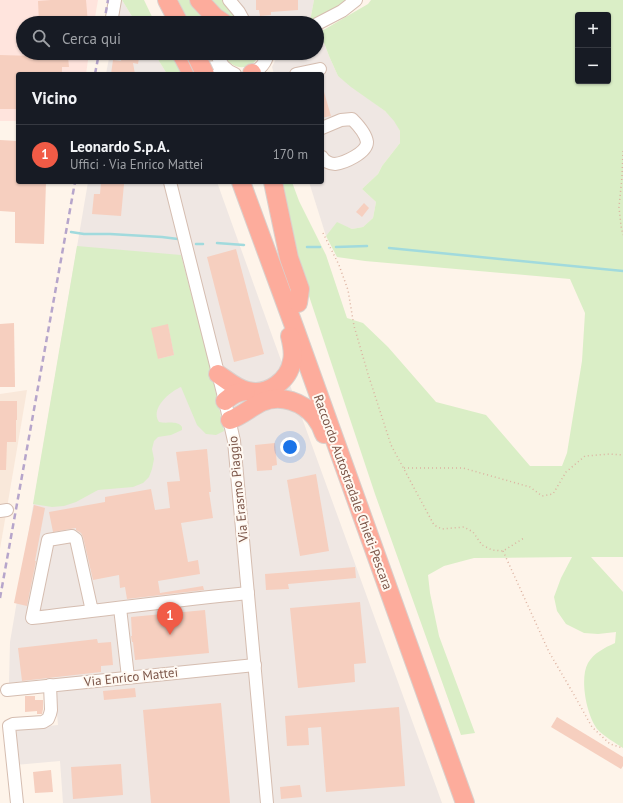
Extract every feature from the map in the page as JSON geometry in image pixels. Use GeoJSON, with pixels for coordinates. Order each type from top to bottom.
{"type":"FeatureCollection","features":[{"type":"Feature","properties":{"kind":"highway"},"geometry":{"type":"LineString","coordinates":[[154,0],[162,16]]}},
{"type":"Feature","properties":{"kind":"highway"},"geometry":{"type":"LineString","coordinates":[[168,0],[176,16]]}},
{"type":"Feature","properties":{"kind":"highway"},"geometry":{"type":"LineString","coordinates":[[199,0],[214,16]]}},
{"type":"Feature","properties":{"kind":"highway"},"geometry":{"type":"LineString","coordinates":[[187,60],[197,72]]}},
{"type":"Feature","properties":{"kind":"highway"},"geometry":{"type":"LineString","coordinates":[[196,60],[198,72]]}},
{"type":"Feature","properties":{"kind":"highway","name":"Raccordo Autostradale Chieti-Pescara"},"geometry":{"type":"LineString","coordinates":[[242,184],[465,803]]}},
{"type":"Feature","properties":{"kind":"highway","name":"Raccordo Autostradale Chieti-Pescara"},"geometry":{"type":"LineString","coordinates":[[254,184],[298,303],[477,803]]}},
{"type":"Feature","properties":{"kind":"highway"},"geometry":{"type":"LineString","coordinates":[[273,184],[288,252],[300,289],[298,303]]}},
{"type":"Feature","properties":{"kind":"highway"},"geometry":{"type":"LineString","coordinates":[[225,401],[236,393],[246,391],[263,391],[273,387],[284,378],[291,366],[292,346],[276,298],[278,284]]}},
{"type":"Feature","properties":{"kind":"highway"},"geometry":{"type":"LineString","coordinates":[[218,374],[246,391]]}},
{"type":"Feature","properties":{"kind":"highway"},"geometry":{"type":"LineString","coordinates":[[230,420],[268,400],[281,399],[293,401],[308,410],[318,421],[324,433],[338,472],[349,479]]}},
{"type":"Feature","properties":{"kind":"street"},"geometry":{"type":"LineString","coordinates":[[112,16],[115,0]]}},
{"type":"Feature","properties":{"kind":"street"},"geometry":{"type":"LineString","coordinates":[[229,0],[241,16]]}},
{"type":"Feature","properties":{"kind":"street"},"geometry":{"type":"LineString","coordinates":[[324,20],[342,11],[356,0]]}},
{"type":"Feature","properties":{"kind":"street"},"geometry":{"type":"LineString","coordinates":[[199,72],[210,60]]}},
{"type":"Feature","properties":{"kind":"street"},"geometry":{"type":"LineString","coordinates":[[220,60],[241,72]]}},
{"type":"Feature","properties":{"kind":"street"},"geometry":{"type":"LineString","coordinates":[[248,72],[258,70],[263,66],[266,60]]}},
{"type":"Feature","properties":{"kind":"street"},"geometry":{"type":"LineString","coordinates":[[202,72],[216,68],[238,72]]}},
{"type":"Feature","properties":{"kind":"street"},"geometry":{"type":"LineString","coordinates":[[306,72],[320,69]]}},
{"type":"Feature","properties":{"kind":"street"},"geometry":{"type":"LineString","coordinates":[[324,127],[341,120],[352,119],[362,130],[367,143],[364,150],[350,159],[334,164],[324,160]]}},
{"type":"Feature","properties":{"kind":"street","name":"Via Erasmo Piaggio"},"geometry":{"type":"LineString","coordinates":[[170,184],[230,420],[234,447],[267,803]]}},
{"type":"Feature","properties":{"kind":"street"},"geometry":{"type":"LineString","coordinates":[[92,611],[76,539],[72,536],[48,540],[32,618],[248,593]]}},
{"type":"Feature","properties":{"kind":"street"},"geometry":{"type":"LineString","coordinates":[[120,608],[128,677]]}},
{"type":"Feature","properties":{"kind":"street","name":"Via Enrico Mattei"},"geometry":{"type":"LineString","coordinates":[[7,690],[255,665]]}},
{"type":"Feature","properties":{"kind":"street"},"geometry":{"type":"LineString","coordinates":[[17,803],[9,726],[13,724],[43,722],[48,719],[51,710],[50,685]]}},
{"type":"Feature","properties":{"kind":"path"},"geometry":{"type":"LineString","coordinates":[[623,151],[619,207],[623,235]]}},
{"type":"Feature","properties":{"kind":"path"},"geometry":{"type":"LineString","coordinates":[[323,233],[339,265],[348,290],[354,326],[391,445],[434,525],[442,529],[464,527],[473,532],[482,545],[492,550],[503,551],[524,538]]}},
{"type":"Feature","properties":{"kind":"path"},"geometry":{"type":"LineString","coordinates":[[404,468],[463,468],[530,487],[542,496],[553,494],[566,472],[585,456],[610,454],[623,455]]}},
{"type":"Feature","properties":{"kind":"path"},"geometry":{"type":"LineString","coordinates":[[503,551],[550,652],[592,727],[610,744],[623,748]]}},
{"type":"Feature","properties":{"kind":"shaded area"},"geometry":{"type":"Polygon","coordinates":[[[0,0],[98,0],[95,16],[16,16],[16,60],[88,60],[86,72],[16,72],[16,121],[0,121],[0,0]]]}},
{"type":"Feature","properties":{"kind":"shaded area"},"geometry":{"type":"Polygon","coordinates":[[[119,0],[122,0],[132,16],[116,16],[119,0]]]}},
{"type":"Feature","properties":{"kind":"shaded area"},"geometry":{"type":"Polygon","coordinates":[[[233,0],[314,0],[311,16],[246,16],[233,0]]]}},
{"type":"Feature","properties":{"kind":"shaded area"},"geometry":{"type":"Polygon","coordinates":[[[324,43],[338,76],[385,111],[395,121],[400,131],[400,143],[382,166],[378,174],[362,189],[376,202],[373,218],[363,227],[352,229],[337,223],[326,236],[310,184],[324,184],[324,72],[273,72],[272,67],[276,60],[324,60],[324,43]]]}},
{"type":"Feature","properties":{"kind":"shaded area"},"geometry":{"type":"Polygon","coordinates":[[[109,60],[158,60],[166,72],[106,72],[109,60]]]}},
{"type":"Feature","properties":{"kind":"shaded area"},"geometry":{"type":"Polygon","coordinates":[[[88,184],[218,184],[442,803],[63,803],[60,761],[15,765],[14,729],[58,725],[54,678],[9,683],[10,642],[88,184]]]}},
{"type":"Feature","properties":{"kind":"shaded area"},"geometry":{"type":"Polygon","coordinates":[[[27,390],[0,549],[0,394],[27,390]]]}},
{"type":"Feature","properties":{"kind":"green space"},"geometry":{"type":"Polygon","coordinates":[[[122,0],[144,0],[152,16],[132,16],[122,0]]]}},
{"type":"Feature","properties":{"kind":"green space"},"geometry":{"type":"Polygon","coordinates":[[[178,0],[191,0],[206,16],[186,16],[178,0]]]}},
{"type":"Feature","properties":{"kind":"green space"},"geometry":{"type":"Polygon","coordinates":[[[207,0],[226,0],[236,16],[223,16],[207,0]]]}},
{"type":"Feature","properties":{"kind":"green space"},"geometry":{"type":"Polygon","coordinates":[[[314,0],[347,0],[343,4],[320,16],[311,16],[314,0]]]}},
{"type":"Feature","properties":{"kind":"green space"},"geometry":{"type":"Polygon","coordinates":[[[371,0],[623,0],[623,557],[591,557],[623,592],[623,748],[598,730],[594,724],[588,707],[584,688],[585,670],[590,659],[603,649],[615,643],[616,632],[598,634],[584,633],[566,624],[557,611],[554,597],[561,578],[572,557],[474,558],[444,566],[428,575],[430,593],[439,636],[475,733],[461,735],[375,494],[292,248],[277,184],[293,184],[299,201],[326,255],[347,318],[363,323],[388,347],[436,402],[486,415],[530,466],[562,466],[567,453],[582,361],[585,313],[570,279],[365,261],[337,257],[326,236],[337,222],[352,229],[363,227],[373,218],[376,202],[362,189],[378,174],[382,166],[400,143],[400,131],[385,111],[338,76],[324,43],[324,30],[368,4],[371,0]]]}},
{"type":"Feature","properties":{"kind":"green space"},"geometry":{"type":"Polygon","coordinates":[[[158,60],[174,60],[180,72],[166,72],[158,60]]]}},
{"type":"Feature","properties":{"kind":"green space"},"geometry":{"type":"Polygon","coordinates":[[[228,60],[256,60],[253,64],[242,67],[231,64],[228,60]]]}},
{"type":"Feature","properties":{"kind":"green space"},"geometry":{"type":"Polygon","coordinates":[[[77,246],[181,255],[210,366],[224,431],[216,435],[206,434],[197,425],[181,387],[176,389],[162,402],[157,412],[157,417],[159,422],[175,423],[180,425],[182,430],[171,435],[158,437],[154,441],[152,449],[154,459],[152,469],[149,477],[143,483],[133,487],[98,490],[76,502],[64,506],[52,507],[33,504],[77,246]],[[168,325],[158,359],[174,355],[168,325]]]}},
{"type":"Feature","properties":{"kind":"building"},"geometry":{"type":"Polygon","coordinates":[[[86,0],[87,16],[39,16],[38,1],[86,0]]]}},
{"type":"Feature","properties":{"kind":"building"},"geometry":{"type":"Polygon","coordinates":[[[256,0],[298,0],[298,10],[271,12],[271,15],[260,16],[259,10],[256,10],[256,0]]]}},
{"type":"Feature","properties":{"kind":"building"},"geometry":{"type":"Polygon","coordinates":[[[0,55],[16,55],[16,60],[68,60],[69,67],[62,67],[62,72],[16,72],[16,109],[0,109],[0,55]]]}},
{"type":"Feature","properties":{"kind":"building"},"geometry":{"type":"Polygon","coordinates":[[[113,60],[139,60],[138,64],[133,63],[135,72],[111,72],[113,60]]]}},
{"type":"Feature","properties":{"kind":"building"},"geometry":{"type":"Polygon","coordinates":[[[324,92],[331,116],[324,118],[324,92]]]}},
{"type":"Feature","properties":{"kind":"building"},"geometry":{"type":"Polygon","coordinates":[[[0,140],[16,141],[16,184],[46,184],[44,244],[15,243],[15,212],[0,211],[0,140]]]}},
{"type":"Feature","properties":{"kind":"building"},"geometry":{"type":"Polygon","coordinates":[[[101,184],[124,184],[121,216],[92,214],[94,194],[100,194],[101,184]]]}},
{"type":"Feature","properties":{"kind":"building"},"geometry":{"type":"Polygon","coordinates":[[[364,203],[369,208],[362,217],[356,212],[364,203]]]}},
{"type":"Feature","properties":{"kind":"building"},"geometry":{"type":"Polygon","coordinates":[[[236,249],[264,354],[234,362],[207,257],[236,249]]]}},
{"type":"Feature","properties":{"kind":"building"},"geometry":{"type":"Polygon","coordinates":[[[14,323],[15,387],[0,387],[0,324],[14,323]]]}},
{"type":"Feature","properties":{"kind":"building"},"geometry":{"type":"Polygon","coordinates":[[[168,324],[174,355],[158,359],[151,328],[168,324]]]}},
{"type":"Feature","properties":{"kind":"building"},"geometry":{"type":"Polygon","coordinates":[[[0,401],[17,401],[16,442],[7,442],[6,470],[0,470],[0,401]]]}},
{"type":"Feature","properties":{"kind":"building"},"geometry":{"type":"Polygon","coordinates":[[[275,443],[277,465],[272,466],[272,470],[257,471],[255,445],[275,443]]]}},
{"type":"Feature","properties":{"kind":"building"},"geometry":{"type":"Polygon","coordinates":[[[207,449],[211,492],[209,492],[213,518],[181,523],[188,562],[198,560],[200,574],[158,581],[160,593],[203,586],[204,590],[127,599],[125,587],[120,588],[119,575],[93,580],[83,537],[81,533],[76,530],[76,528],[53,532],[49,512],[105,502],[105,497],[151,489],[155,510],[170,508],[167,482],[180,481],[176,452],[207,449]]]}},
{"type":"Feature","properties":{"kind":"building"},"geometry":{"type":"Polygon","coordinates":[[[316,474],[329,551],[300,556],[287,480],[316,474]]]}},
{"type":"Feature","properties":{"kind":"building"},"geometry":{"type":"Polygon","coordinates":[[[34,505],[45,508],[27,606],[14,603],[34,505]]]}},
{"type":"Feature","properties":{"kind":"building"},"geometry":{"type":"Polygon","coordinates":[[[355,567],[356,578],[288,584],[289,589],[266,590],[265,574],[355,567]]]}},
{"type":"Feature","properties":{"kind":"building"},"geometry":{"type":"Polygon","coordinates":[[[360,602],[366,663],[354,664],[355,682],[298,688],[290,608],[360,602]]]}},
{"type":"Feature","properties":{"kind":"building"},"geometry":{"type":"Polygon","coordinates":[[[205,610],[209,653],[135,660],[131,636],[131,617],[205,610]]]}},
{"type":"Feature","properties":{"kind":"building"},"geometry":{"type":"Polygon","coordinates":[[[97,639],[98,643],[111,642],[113,665],[101,666],[101,672],[22,681],[18,648],[97,639]]]}},
{"type":"Feature","properties":{"kind":"building"},"geometry":{"type":"Polygon","coordinates":[[[135,688],[136,697],[104,700],[103,691],[135,688]]]}},
{"type":"Feature","properties":{"kind":"building"},"geometry":{"type":"Polygon","coordinates":[[[25,696],[35,696],[35,700],[43,700],[42,714],[37,714],[37,711],[25,712],[25,696]]]}},
{"type":"Feature","properties":{"kind":"building"},"geometry":{"type":"Polygon","coordinates":[[[221,703],[230,803],[151,803],[143,710],[221,703]]]}},
{"type":"Feature","properties":{"kind":"building"},"geometry":{"type":"Polygon","coordinates":[[[399,707],[405,786],[326,792],[321,727],[308,728],[309,745],[287,746],[285,716],[399,707]]]}},
{"type":"Feature","properties":{"kind":"building"},"geometry":{"type":"Polygon","coordinates":[[[557,717],[623,757],[623,766],[621,769],[551,727],[557,717]]]}},
{"type":"Feature","properties":{"kind":"building"},"geometry":{"type":"Polygon","coordinates":[[[121,764],[123,795],[73,799],[71,767],[121,764]]]}},
{"type":"Feature","properties":{"kind":"building"},"geometry":{"type":"Polygon","coordinates":[[[51,770],[53,792],[35,793],[33,772],[51,770]]]}},
{"type":"Feature","properties":{"kind":"building"},"geometry":{"type":"Polygon","coordinates":[[[300,785],[302,797],[281,799],[280,787],[300,785]]]}},
{"type":"Feature","properties":{"kind":"waterway"},"geometry":{"type":"LineString","coordinates":[[71,232],[178,239]]}},
{"type":"Feature","properties":{"kind":"waterway"},"geometry":{"type":"LineString","coordinates":[[217,243],[244,245]]}},
{"type":"Feature","properties":{"kind":"waterway"},"geometry":{"type":"LineString","coordinates":[[196,244],[203,244]]}},
{"type":"Feature","properties":{"kind":"waterway"},"geometry":{"type":"LineString","coordinates":[[336,247],[367,246]]}},
{"type":"Feature","properties":{"kind":"waterway"},"geometry":{"type":"LineString","coordinates":[[307,247],[320,247]]}},
{"type":"Feature","properties":{"kind":"waterway"},"geometry":{"type":"LineString","coordinates":[[389,248],[623,271]]}},
{"type":"Feature","properties":{"kind":"railway"},"geometry":{"type":"LineString","coordinates":[[105,16],[108,0]]}},
{"type":"Feature","properties":{"kind":"railway"},"geometry":{"type":"LineString","coordinates":[[95,72],[98,60]]}},
{"type":"Feature","properties":{"kind":"railway"},"geometry":{"type":"LineString","coordinates":[[0,598],[75,184]]}},
{"type":"Feature","properties":{"kind":"place","name":"Leonardo S.p.A."},"geometry":{"type":"Point","coordinates":[170,635]}}]}
